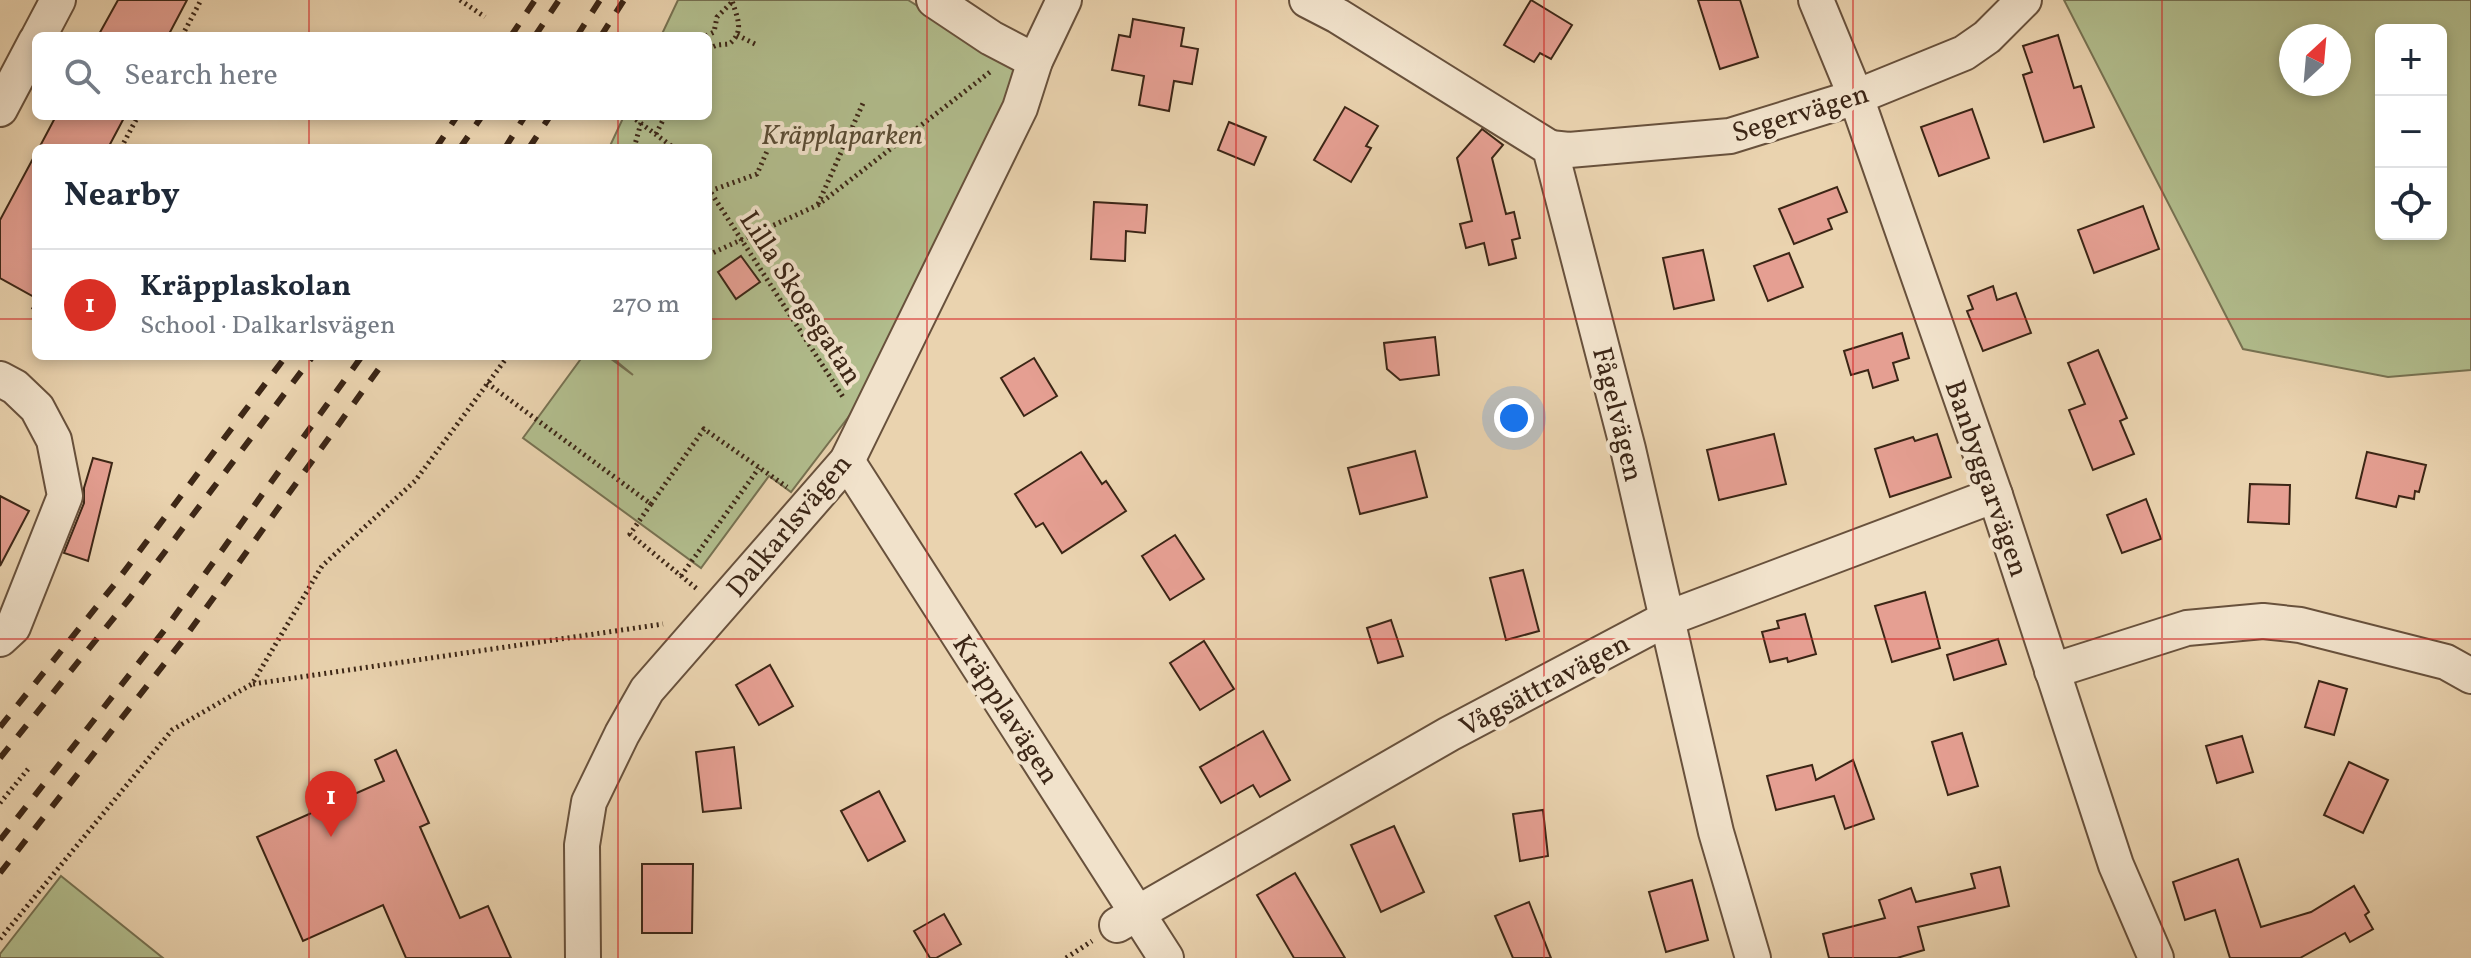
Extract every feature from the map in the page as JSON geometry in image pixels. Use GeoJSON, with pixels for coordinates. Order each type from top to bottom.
{"type":"FeatureCollection","features":[{"type":"Feature","properties":{"kind":"street"},"geometry":{"type":"LineString","coordinates":[[41,32],[58,0]]}},
{"type":"Feature","properties":{"kind":"street"},"geometry":{"type":"LineString","coordinates":[[934,0],[1024,56]]}},
{"type":"Feature","properties":{"kind":"street","name":"Dalkarlsvägen"},"geometry":{"type":"LineString","coordinates":[[583,958],[582,845],[589,802],[622,734],[704,604],[847,461],[1020,108],[1024,56],[1064,0]]}},
{"type":"Feature","properties":{"kind":"street"},"geometry":{"type":"LineString","coordinates":[[1307,0],[1338,16],[1550,148]]}},
{"type":"Feature","properties":{"kind":"street","name":"Banbyggarvägen"},"geometry":{"type":"LineString","coordinates":[[1816,0],[1856,97],[1995,495],[2116,865],[2156,958]]}},
{"type":"Feature","properties":{"kind":"street","name":"Segervägen"},"geometry":{"type":"LineString","coordinates":[[1550,148],[1569,150],[1730,136],[1856,97],[1964,53],[1987,37],[2024,0]]}},
{"type":"Feature","properties":{"kind":"street"},"geometry":{"type":"LineString","coordinates":[[0,109],[32,48]]}},
{"type":"Feature","properties":{"kind":"street","name":"Fågelvägen"},"geometry":{"type":"LineString","coordinates":[[1550,148],[1628,449],[1716,832],[1753,958]]}},
{"type":"Feature","properties":{"kind":"street"},"geometry":{"type":"LineString","coordinates":[[0,379],[15,387],[37,408],[54,440],[65,496],[13,627],[0,639]]}},
{"type":"Feature","properties":{"kind":"street","name":"Kräpplavägen"},"geometry":{"type":"LineString","coordinates":[[847,461],[1128,919],[1166,958]]}},
{"type":"Feature","properties":{"kind":"street","name":"Vågsättravägen"},"geometry":{"type":"LineString","coordinates":[[1128,919],[1449,734],[1666,619],[1995,495]]}},
{"type":"Feature","properties":{"kind":"street"},"geometry":{"type":"LineString","coordinates":[[2052,671],[2187,628],[2263,621],[2300,625],[2446,662],[2471,676]]}},
{"type":"Feature","properties":{"kind":"path"},"geometry":{"type":"LineString","coordinates":[[184,32],[201,0]]}},
{"type":"Feature","properties":{"kind":"path"},"geometry":{"type":"LineString","coordinates":[[460,0],[485,17]]}},
{"type":"Feature","properties":{"kind":"path"},"geometry":{"type":"LineString","coordinates":[[712,33],[717,17],[732,1],[740,21],[737,35],[729,44],[712,47]]}},
{"type":"Feature","properties":{"kind":"path"},"geometry":{"type":"LineString","coordinates":[[737,35],[757,45]]}},
{"type":"Feature","properties":{"kind":"path"},"geometry":{"type":"LineString","coordinates":[[712,253],[818,205],[977,84],[1024,56]]}},
{"type":"Feature","properties":{"kind":"path"},"geometry":{"type":"LineString","coordinates":[[818,205],[864,101]]}},
{"type":"Feature","properties":{"kind":"path"},"geometry":{"type":"LineString","coordinates":[[123,144],[136,120]]}},
{"type":"Feature","properties":{"kind":"path"},"geometry":{"type":"LineString","coordinates":[[637,120],[669,144]]}},
{"type":"Feature","properties":{"kind":"path"},"geometry":{"type":"LineString","coordinates":[[656,134],[663,120]]}},
{"type":"Feature","properties":{"kind":"path"},"geometry":{"type":"LineString","coordinates":[[635,144],[641,123]]}},
{"type":"Feature","properties":{"kind":"path"},"geometry":{"type":"LineString","coordinates":[[712,189],[757,174],[768,149]]}},
{"type":"Feature","properties":{"kind":"path","name":"Lilla Skogsgatan"},"geometry":{"type":"LineString","coordinates":[[712,195],[839,392],[865,427]]}},
{"type":"Feature","properties":{"kind":"path"},"geometry":{"type":"LineString","coordinates":[[252,684],[322,566],[415,481],[505,360]]}},
{"type":"Feature","properties":{"kind":"path"},"geometry":{"type":"LineString","coordinates":[[487,383],[651,504]]}},
{"type":"Feature","properties":{"kind":"path"},"geometry":{"type":"LineString","coordinates":[[0,939],[172,730],[252,684],[704,604],[681,576],[630,534],[704,429],[787,487]]}},
{"type":"Feature","properties":{"kind":"path"},"geometry":{"type":"LineString","coordinates":[[681,576],[759,468]]}},
{"type":"Feature","properties":{"kind":"path"},"geometry":{"type":"LineString","coordinates":[[0,803],[29,768]]}},
{"type":"Feature","properties":{"kind":"green space","name":"Kräpplaparken"},"geometry":{"type":"Polygon","coordinates":[[[678,0],[908,0],[1022,72],[856,407],[791,492],[769,476],[701,568],[523,438],[580,360],[612,360],[633,375],[615,360],[712,360],[712,144],[611,144],[622,120],[712,120],[712,32],[663,32],[678,0]]]}},
{"type":"Feature","properties":{"kind":"green space"},"geometry":{"type":"Polygon","coordinates":[[[2064,0],[2471,0],[2471,370],[2388,377],[2243,349],[2064,0]]]}},
{"type":"Feature","properties":{"kind":"green space"},"geometry":{"type":"Polygon","coordinates":[[[61,876],[163,958],[0,958],[61,876]]]}},
{"type":"Feature","properties":{"kind":"building"},"geometry":{"type":"Polygon","coordinates":[[[118,0],[187,0],[170,32],[100,32],[118,0]]]}},
{"type":"Feature","properties":{"kind":"building"},"geometry":{"type":"Polygon","coordinates":[[[1531,0],[1572,25],[1551,59],[1540,53],[1534,62],[1504,45],[1531,0]]]}},
{"type":"Feature","properties":{"kind":"building"},"geometry":{"type":"Polygon","coordinates":[[[1698,0],[1740,0],[1758,57],[1720,69],[1698,0]]]}},
{"type":"Feature","properties":{"kind":"building"},"geometry":{"type":"Polygon","coordinates":[[[1133,19],[1184,28],[1181,46],[1198,49],[1192,84],[1174,81],[1169,111],[1139,105],[1144,76],[1112,70],[1119,35],[1130,37],[1133,19]]]}},
{"type":"Feature","properties":{"kind":"building"},"geometry":{"type":"Polygon","coordinates":[[[2058,35],[2074,88],[2081,86],[2094,127],[2044,142],[2023,75],[2032,72],[2023,46],[2058,35]]]}},
{"type":"Feature","properties":{"kind":"building"},"geometry":{"type":"Polygon","coordinates":[[[1345,107],[1378,126],[1366,146],[1371,148],[1351,182],[1314,160],[1345,107]]]}},
{"type":"Feature","properties":{"kind":"building"},"geometry":{"type":"Polygon","coordinates":[[[1972,109],[1989,158],[1939,176],[1921,127],[1972,109]]]}},
{"type":"Feature","properties":{"kind":"building"},"geometry":{"type":"Polygon","coordinates":[[[54,120],[123,120],[110,144],[41,144],[54,120]]]}},
{"type":"Feature","properties":{"kind":"building"},"geometry":{"type":"Polygon","coordinates":[[[1229,122],[1266,137],[1254,165],[1218,150],[1229,122]]]}},
{"type":"Feature","properties":{"kind":"building"},"geometry":{"type":"Polygon","coordinates":[[[1482,129],[1503,145],[1492,158],[1506,214],[1514,212],[1520,238],[1512,240],[1516,258],[1489,265],[1484,243],[1466,248],[1460,224],[1472,221],[1457,158],[1482,129]]]}},
{"type":"Feature","properties":{"kind":"building"},"geometry":{"type":"Polygon","coordinates":[[[32,160],[32,296],[0,278],[0,220],[32,160]]]}},
{"type":"Feature","properties":{"kind":"building"},"geometry":{"type":"Polygon","coordinates":[[[1837,187],[1847,212],[1828,219],[1832,229],[1794,244],[1779,209],[1837,187]]]}},
{"type":"Feature","properties":{"kind":"building"},"geometry":{"type":"Polygon","coordinates":[[[1094,202],[1147,205],[1145,233],[1126,231],[1125,261],[1091,259],[1094,202]]]}},
{"type":"Feature","properties":{"kind":"building"},"geometry":{"type":"Polygon","coordinates":[[[2143,206],[2159,249],[2094,273],[2078,230],[2143,206]]]}},
{"type":"Feature","properties":{"kind":"building"},"geometry":{"type":"Polygon","coordinates":[[[1703,250],[1714,300],[1674,309],[1663,258],[1703,250]]]}},
{"type":"Feature","properties":{"kind":"building"},"geometry":{"type":"Polygon","coordinates":[[[1789,253],[1803,287],[1768,301],[1754,266],[1789,253]]]}},
{"type":"Feature","properties":{"kind":"building"},"geometry":{"type":"Polygon","coordinates":[[[741,256],[760,282],[736,299],[718,272],[741,256]]]}},
{"type":"Feature","properties":{"kind":"building"},"geometry":{"type":"Polygon","coordinates":[[[1993,286],[1997,300],[2016,293],[2031,333],[1983,351],[1967,311],[1973,309],[1968,296],[1993,286]]]}},
{"type":"Feature","properties":{"kind":"building"},"geometry":{"type":"Polygon","coordinates":[[[1902,333],[1909,358],[1893,363],[1898,380],[1873,388],[1868,370],[1851,375],[1844,351],[1902,333]]]}},
{"type":"Feature","properties":{"kind":"building"},"geometry":{"type":"Polygon","coordinates":[[[1435,337],[1439,375],[1400,380],[1387,369],[1384,343],[1435,337]]]}},
{"type":"Feature","properties":{"kind":"building"},"geometry":{"type":"Polygon","coordinates":[[[2098,350],[2127,418],[2120,421],[2134,454],[2093,470],[2069,410],[2085,404],[2068,363],[2098,350]]]}},
{"type":"Feature","properties":{"kind":"building"},"geometry":{"type":"Polygon","coordinates":[[[1034,358],[1057,396],[1024,416],[1001,378],[1034,358]]]}},
{"type":"Feature","properties":{"kind":"building"},"geometry":{"type":"Polygon","coordinates":[[[1774,434],[1786,484],[1719,500],[1707,450],[1774,434]]]}},
{"type":"Feature","properties":{"kind":"building"},"geometry":{"type":"Polygon","coordinates":[[[1937,434],[1951,477],[1890,497],[1875,449],[1913,437],[1915,441],[1937,434]]]}},
{"type":"Feature","properties":{"kind":"building"},"geometry":{"type":"Polygon","coordinates":[[[1415,451],[1427,497],[1360,514],[1348,468],[1415,451]]]}},
{"type":"Feature","properties":{"kind":"building"},"geometry":{"type":"Polygon","coordinates":[[[1081,452],[1102,484],[1106,481],[1126,511],[1062,553],[1043,523],[1036,527],[1015,494],[1081,452]]]}},
{"type":"Feature","properties":{"kind":"building"},"geometry":{"type":"Polygon","coordinates":[[[2367,452],[2426,465],[2414,499],[2399,496],[2396,507],[2356,498],[2367,452]]]}},
{"type":"Feature","properties":{"kind":"building"},"geometry":{"type":"Polygon","coordinates":[[[93,458],[112,463],[88,561],[64,553],[84,503],[84,488],[93,458]]]}},
{"type":"Feature","properties":{"kind":"building"},"geometry":{"type":"Polygon","coordinates":[[[2250,484],[2290,485],[2289,524],[2248,522],[2250,484]]]}},
{"type":"Feature","properties":{"kind":"building"},"geometry":{"type":"Polygon","coordinates":[[[0,496],[29,511],[0,566],[0,496]]]}},
{"type":"Feature","properties":{"kind":"building"},"geometry":{"type":"Polygon","coordinates":[[[2146,499],[2161,539],[2122,553],[2107,515],[2146,499]]]}},
{"type":"Feature","properties":{"kind":"building"},"geometry":{"type":"Polygon","coordinates":[[[1175,535],[1204,579],[1170,600],[1142,556],[1175,535]]]}},
{"type":"Feature","properties":{"kind":"building"},"geometry":{"type":"Polygon","coordinates":[[[1523,570],[1539,631],[1506,640],[1490,578],[1523,570]]]}},
{"type":"Feature","properties":{"kind":"building"},"geometry":{"type":"Polygon","coordinates":[[[1925,592],[1940,648],[1892,662],[1875,606],[1925,592]]]}},
{"type":"Feature","properties":{"kind":"building"},"geometry":{"type":"Polygon","coordinates":[[[1805,614],[1816,654],[1788,662],[1787,658],[1770,662],[1762,632],[1779,628],[1777,621],[1805,614]]]}},
{"type":"Feature","properties":{"kind":"building"},"geometry":{"type":"Polygon","coordinates":[[[1391,620],[1403,656],[1378,663],[1367,628],[1391,620]]]}},
{"type":"Feature","properties":{"kind":"building"},"geometry":{"type":"Polygon","coordinates":[[[1998,639],[2006,664],[1954,680],[1947,655],[1998,639]]]}},
{"type":"Feature","properties":{"kind":"building"},"geometry":{"type":"Polygon","coordinates":[[[1204,641],[1234,689],[1200,710],[1170,663],[1204,641]]]}},
{"type":"Feature","properties":{"kind":"building"},"geometry":{"type":"Polygon","coordinates":[[[770,665],[793,706],[759,725],[736,685],[770,665]]]}},
{"type":"Feature","properties":{"kind":"building"},"geometry":{"type":"Polygon","coordinates":[[[2319,681],[2347,689],[2334,735],[2305,727],[2319,681]]]}},
{"type":"Feature","properties":{"kind":"building"},"geometry":{"type":"Polygon","coordinates":[[[1263,731],[1290,780],[1260,797],[1253,785],[1221,803],[1200,767],[1263,731]]]}},
{"type":"Feature","properties":{"kind":"building"},"geometry":{"type":"Polygon","coordinates":[[[1962,733],[1978,786],[1948,795],[1932,742],[1962,733]]]}},
{"type":"Feature","properties":{"kind":"building"},"geometry":{"type":"Polygon","coordinates":[[[2242,736],[2253,772],[2217,783],[2206,746],[2242,736]]]}},
{"type":"Feature","properties":{"kind":"building"},"geometry":{"type":"Polygon","coordinates":[[[734,747],[741,808],[703,812],[696,752],[734,747]]]}},
{"type":"Feature","properties":{"kind":"building"},"geometry":{"type":"Polygon","coordinates":[[[396,750],[429,823],[420,827],[460,918],[488,906],[511,958],[406,958],[383,905],[303,941],[257,837],[384,781],[375,760],[396,750]]]}},
{"type":"Feature","properties":{"kind":"building"},"geometry":{"type":"Polygon","coordinates":[[[1853,760],[1874,819],[1845,829],[1834,796],[1776,810],[1767,776],[1812,765],[1816,780],[1853,760]]]}},
{"type":"Feature","properties":{"kind":"building"},"geometry":{"type":"Polygon","coordinates":[[[2349,762],[2388,780],[2363,833],[2324,815],[2349,762]]]}},
{"type":"Feature","properties":{"kind":"building"},"geometry":{"type":"Polygon","coordinates":[[[879,791],[905,841],[868,861],[841,811],[879,791]]]}},
{"type":"Feature","properties":{"kind":"building"},"geometry":{"type":"Polygon","coordinates":[[[1543,810],[1548,856],[1520,861],[1513,814],[1543,810]]]}},
{"type":"Feature","properties":{"kind":"building"},"geometry":{"type":"Polygon","coordinates":[[[1394,826],[1424,892],[1381,912],[1351,845],[1394,826]]]}},
{"type":"Feature","properties":{"kind":"building"},"geometry":{"type":"Polygon","coordinates":[[[2238,859],[2261,927],[2311,912],[2354,886],[2369,912],[2365,915],[2373,929],[2350,942],[2345,933],[2300,958],[2230,958],[2215,910],[2185,920],[2173,882],[2238,859]]]}},
{"type":"Feature","properties":{"kind":"building"},"geometry":{"type":"Polygon","coordinates":[[[642,864],[693,864],[692,933],[642,933],[642,864]]]}},
{"type":"Feature","properties":{"kind":"building"},"geometry":{"type":"Polygon","coordinates":[[[2000,867],[2009,906],[1918,927],[1924,950],[1897,958],[1829,958],[1823,934],[1885,918],[1879,900],[1911,888],[1916,902],[1975,888],[1971,874],[2000,867]]]}},
{"type":"Feature","properties":{"kind":"building"},"geometry":{"type":"Polygon","coordinates":[[[1295,873],[1345,958],[1294,958],[1257,895],[1295,873]]]}},
{"type":"Feature","properties":{"kind":"building"},"geometry":{"type":"Polygon","coordinates":[[[1692,880],[1708,940],[1666,952],[1649,892],[1692,880]]]}},
{"type":"Feature","properties":{"kind":"building"},"geometry":{"type":"Polygon","coordinates":[[[1529,902],[1551,958],[1513,958],[1495,916],[1529,902]]]}},
{"type":"Feature","properties":{"kind":"building"},"geometry":{"type":"Polygon","coordinates":[[[944,914],[961,944],[936,958],[930,958],[914,931],[944,914]]]}},
{"type":"Feature","properties":{"kind":"railway"},"geometry":{"type":"LineString","coordinates":[[514,32],[535,0]]}},
{"type":"Feature","properties":{"kind":"railway"},"geometry":{"type":"LineString","coordinates":[[538,32],[559,0]]}},
{"type":"Feature","properties":{"kind":"railway"},"geometry":{"type":"LineString","coordinates":[[580,32],[600,0]]}},
{"type":"Feature","properties":{"kind":"railway"},"geometry":{"type":"LineString","coordinates":[[604,32],[624,0]]}},
{"type":"Feature","properties":{"kind":"railway"},"geometry":{"type":"LineString","coordinates":[[439,144],[454,120]]}},
{"type":"Feature","properties":{"kind":"railway"},"geometry":{"type":"LineString","coordinates":[[463,144],[479,120]]}},
{"type":"Feature","properties":{"kind":"railway"},"geometry":{"type":"LineString","coordinates":[[508,144],[522,120]]}},
{"type":"Feature","properties":{"kind":"railway"},"geometry":{"type":"LineString","coordinates":[[532,144],[547,120]]}},
{"type":"Feature","properties":{"kind":"railway"},"geometry":{"type":"LineString","coordinates":[[0,727],[114,585],[283,360]]}},
{"type":"Feature","properties":{"kind":"railway"},"geometry":{"type":"LineString","coordinates":[[0,758],[130,598],[310,360]]}},
{"type":"Feature","properties":{"kind":"railway"},"geometry":{"type":"LineString","coordinates":[[0,840],[166,628],[359,360]]}},
{"type":"Feature","properties":{"kind":"railway"},"geometry":{"type":"LineString","coordinates":[[0,873],[183,640],[385,360]]}},
{"type":"Feature","properties":{"kind":"place","name":"Kräpplaskolan"},"geometry":{"type":"Point","coordinates":[331,837]}}]}
